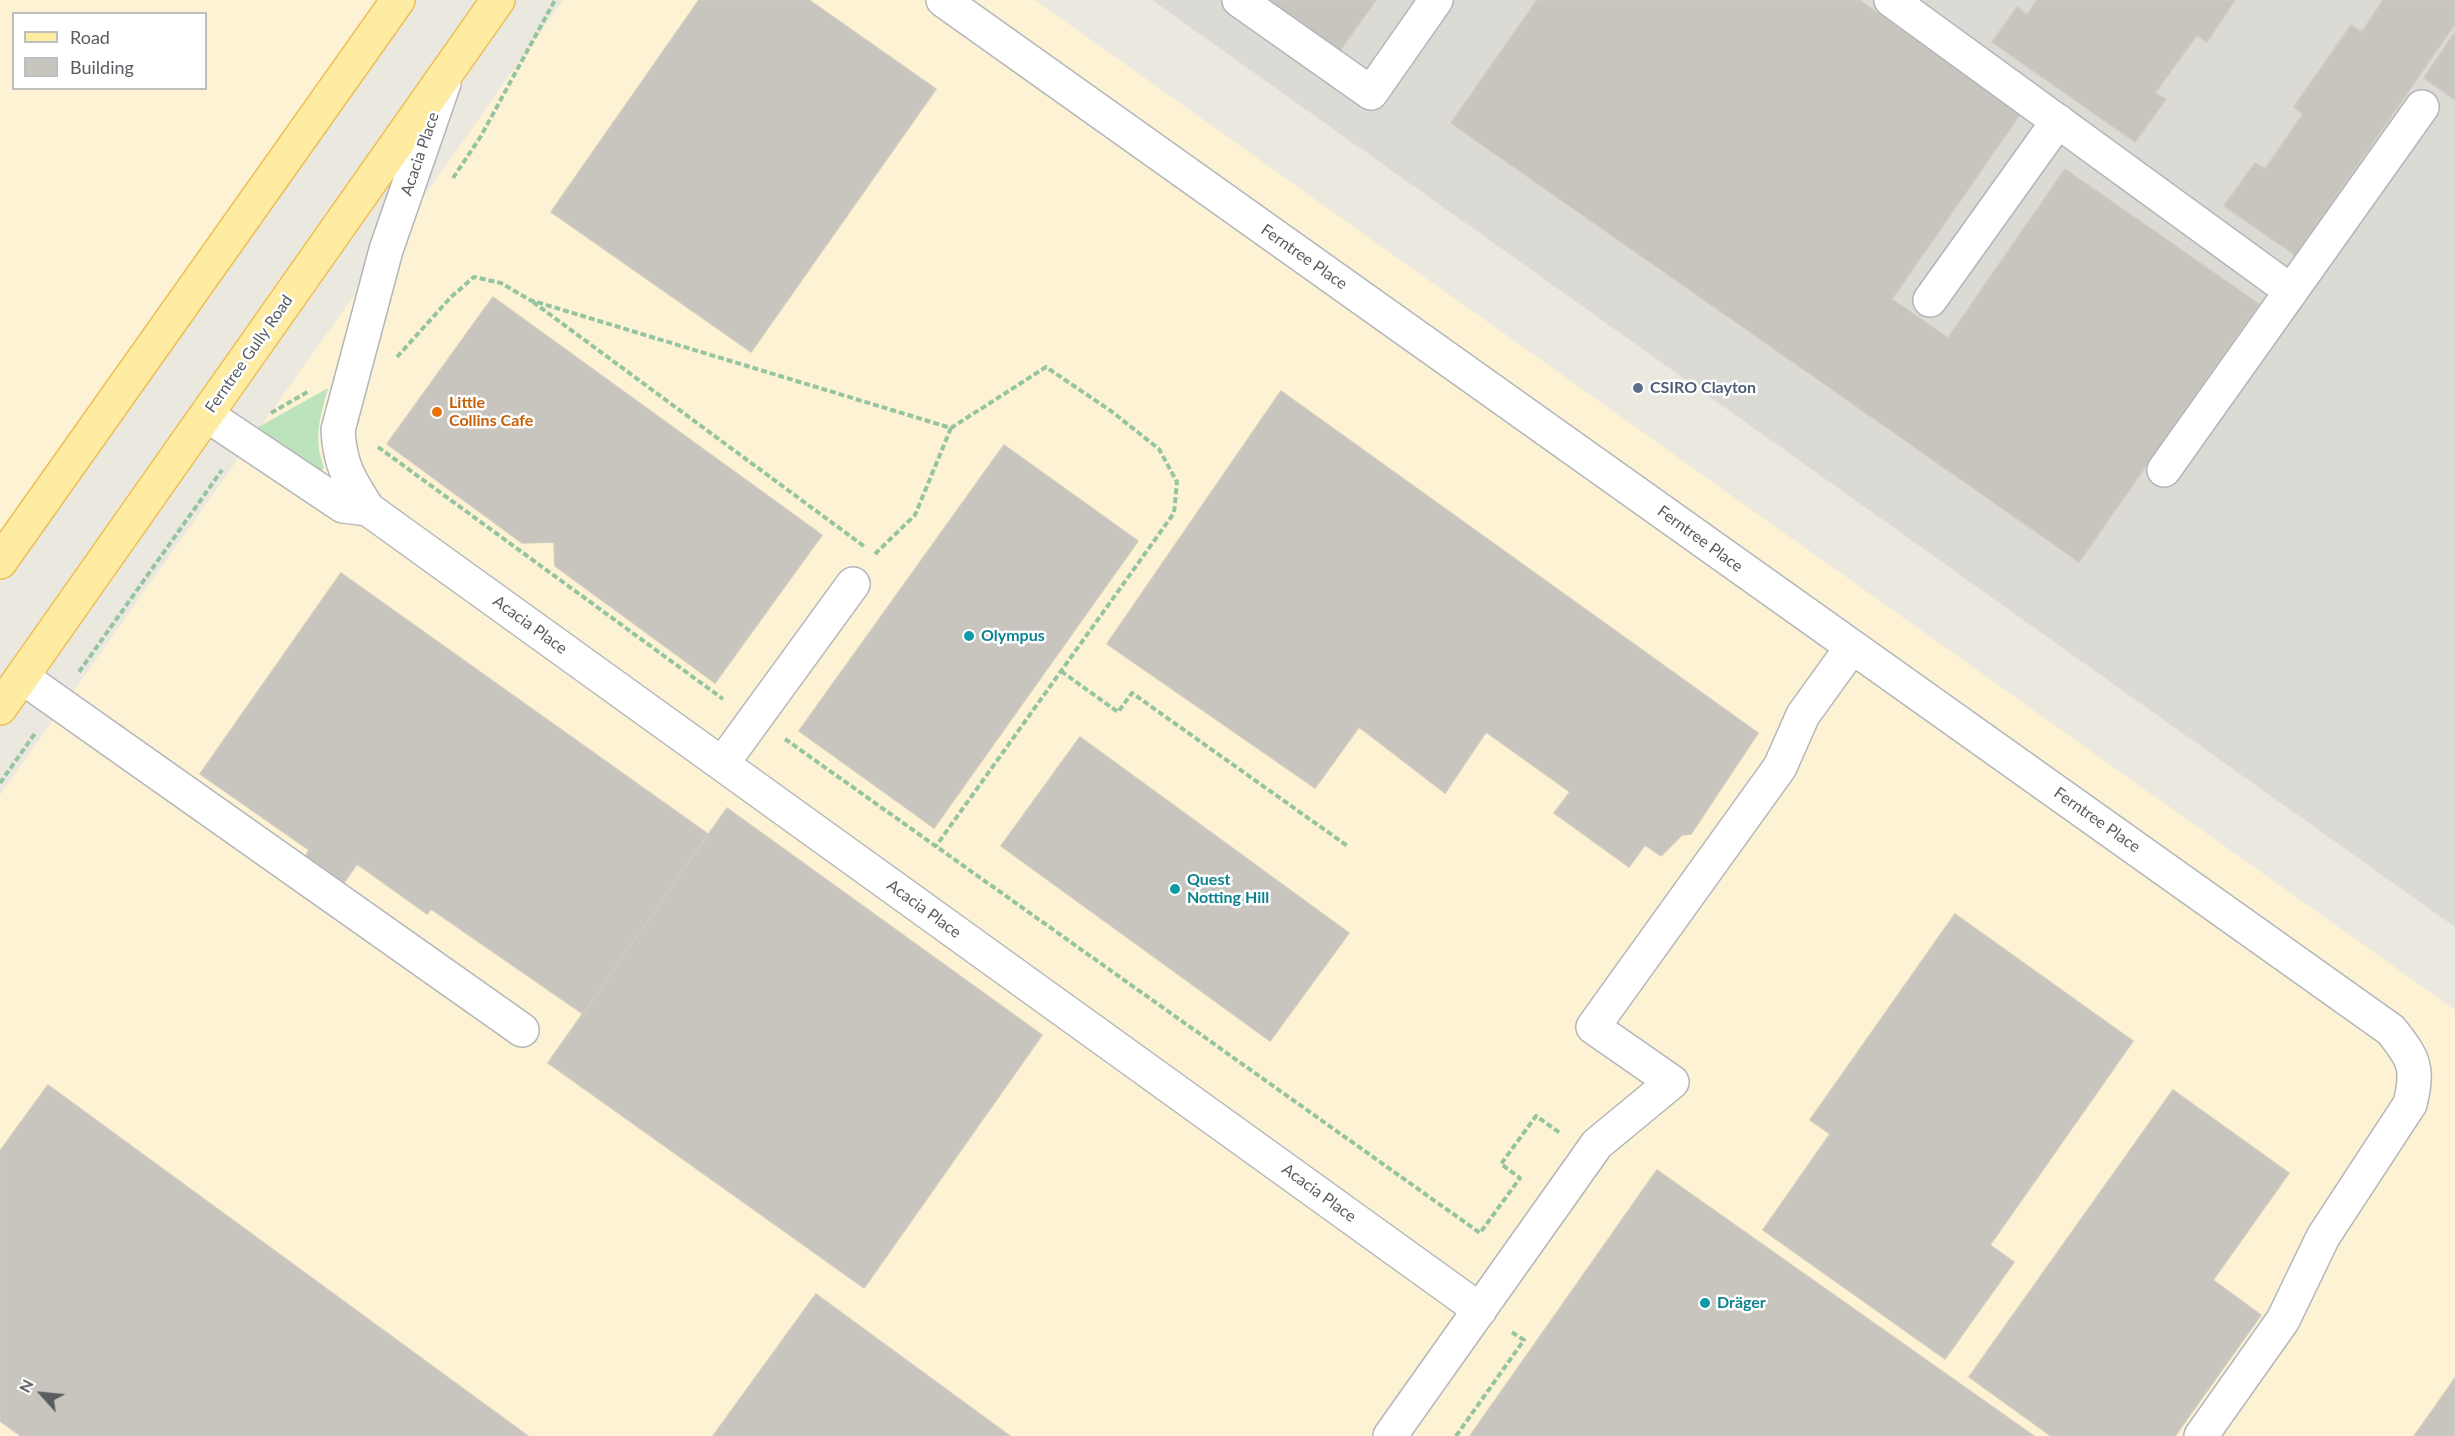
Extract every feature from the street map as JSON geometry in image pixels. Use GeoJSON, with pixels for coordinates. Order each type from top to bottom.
{"type":"FeatureCollection","features":[{"type":"Feature","properties":{"kind":"main road"},"geometry":{"type":"LineString","coordinates":[[0,562],[398,0]]}},
{"type":"Feature","properties":{"kind":"main road","name":"Ferntree Gully Road"},"geometry":{"type":"LineString","coordinates":[[0,708],[498,0]]}},
{"type":"Feature","properties":{"kind":"street","name":"Ferntree Place"},"geometry":{"type":"LineString","coordinates":[[943,0],[2391,1030],[2411,1055],[2415,1081],[2410,1104],[2323,1237],[2283,1320],[2201,1436]]}},
{"type":"Feature","properties":{"kind":"street"},"geometry":{"type":"LineString","coordinates":[[1239,0],[1371,93],[1436,0]]}},
{"type":"Feature","properties":{"kind":"street"},"geometry":{"type":"LineString","coordinates":[[1892,0],[2290,291]]}},
{"type":"Feature","properties":{"kind":"street","name":"Acacia Place"},"geometry":{"type":"LineString","coordinates":[[448,71],[386,250],[338,430],[339,455],[351,483],[368,509],[1480,1310]]}},
{"type":"Feature","properties":{"kind":"street"},"geometry":{"type":"LineString","coordinates":[[2164,470],[2422,108]]}},
{"type":"Feature","properties":{"kind":"street"},"geometry":{"type":"LineString","coordinates":[[1930,300],[2058,121]]}},
{"type":"Feature","properties":{"kind":"street","name":"Acacia Place"},"geometry":{"type":"LineString","coordinates":[[207,415],[343,506],[368,509]]}},
{"type":"Feature","properties":{"kind":"street"},"geometry":{"type":"LineString","coordinates":[[723,764],[853,584]]}},
{"type":"Feature","properties":{"kind":"street"},"geometry":{"type":"LineString","coordinates":[[1390,1436],[1589,1154],[1597,1144],[1672,1082],[1593,1027],[1780,767],[1803,715],[1852,647]]}},
{"type":"Feature","properties":{"kind":"street"},"geometry":{"type":"LineString","coordinates":[[21,677],[522,1030]]}},
{"type":"Feature","properties":{"kind":"path"},"geometry":{"type":"LineString","coordinates":[[448,185],[481,136],[555,0]]}},
{"type":"Feature","properties":{"kind":"path"},"geometry":{"type":"LineString","coordinates":[[394,360],[451,297],[474,277],[501,283],[530,300],[874,554]]}},
{"type":"Feature","properties":{"kind":"path"},"geometry":{"type":"LineString","coordinates":[[530,300],[951,428]]}},
{"type":"Feature","properties":{"kind":"path"},"geometry":{"type":"LineString","coordinates":[[853,584],[874,554],[915,515],[951,428],[1046,367],[1111,411],[1159,449],[1177,482],[1174,513],[936,846]]}},
{"type":"Feature","properties":{"kind":"path"},"geometry":{"type":"LineString","coordinates":[[0,783],[255,422],[331,378],[349,383]]}},
{"type":"Feature","properties":{"kind":"path"},"geometry":{"type":"LineString","coordinates":[[372,443],[718,695],[936,846],[1480,1233],[1520,1178],[1501,1164],[1536,1116],[1589,1154]]}},
{"type":"Feature","properties":{"kind":"path"},"geometry":{"type":"LineString","coordinates":[[1061,671],[1118,712],[1132,693],[1349,847]]}},
{"type":"Feature","properties":{"kind":"path"},"geometry":{"type":"LineString","coordinates":[[1456,1436],[1524,1340],[1480,1310]]}},
{"type":"Feature","properties":{"kind":"shaded area"},"geometry":{"type":"Polygon","coordinates":[[[0,0],[392,0],[0,543],[0,0]]]}},
{"type":"Feature","properties":{"kind":"shaded area"},"geometry":{"type":"Polygon","coordinates":[[[563,0],[1035,0],[2455,1010],[2455,1436],[0,1436],[0,795],[563,0]]]}},
{"type":"Feature","properties":{"kind":"shaded area"},"geometry":{"type":"Polygon","coordinates":[[[1152,0],[2455,0],[2455,927],[1152,0]]]}},
{"type":"Feature","properties":{"kind":"green space"},"geometry":{"type":"Polygon","coordinates":[[[328,388],[318,437],[324,468],[319,474],[255,429],[328,388]]]}},
{"type":"Feature","properties":{"kind":"building"},"geometry":{"type":"Polygon","coordinates":[[[699,0],[809,0],[936,89],[751,352],[551,212],[699,0]]]}},
{"type":"Feature","properties":{"kind":"building"},"geometry":{"type":"Polygon","coordinates":[[[1265,0],[1376,0],[1338,53],[1265,0]]]}},
{"type":"Feature","properties":{"kind":"building"},"geometry":{"type":"Polygon","coordinates":[[[1537,0],[1859,0],[2021,113],[1892,299],[1948,338],[2065,169],[2259,304],[2079,562],[1451,123],[1537,0]]]}},
{"type":"Feature","properties":{"kind":"building"},"geometry":{"type":"Polygon","coordinates":[[[2037,0],[2235,0],[2207,42],[2197,35],[2155,93],[2166,99],[2135,142],[1992,42],[2017,7],[2027,15],[2037,0]]]}},
{"type":"Feature","properties":{"kind":"building"},"geometry":{"type":"Polygon","coordinates":[[[2383,0],[2455,0],[2455,24],[2295,255],[2224,206],[2255,163],[2265,169],[2303,114],[2294,107],[2351,25],[2362,32],[2383,0]]]}},
{"type":"Feature","properties":{"kind":"building"},"geometry":{"type":"Polygon","coordinates":[[[2455,32],[2455,100],[2424,78],[2455,32]]]}},
{"type":"Feature","properties":{"kind":"building"},"geometry":{"type":"Polygon","coordinates":[[[493,297],[822,535],[715,683],[555,566],[554,542],[522,543],[387,444],[493,297]]]}},
{"type":"Feature","properties":{"kind":"building"},"geometry":{"type":"Polygon","coordinates":[[[1281,391],[1758,733],[1691,834],[1682,835],[1661,856],[1645,845],[1629,867],[1554,813],[1570,792],[1486,732],[1445,793],[1359,727],[1315,788],[1107,644],[1281,391]]]}},
{"type":"Feature","properties":{"kind":"building","name":"Olympus"},"geometry":{"type":"Polygon","coordinates":[[[1004,445],[1138,541],[934,828],[799,731],[1004,445]]]}},
{"type":"Feature","properties":{"kind":"building"},"geometry":{"type":"Polygon","coordinates":[[[341,573],[708,834],[583,1014],[431,909],[427,914],[357,864],[343,884],[305,857],[309,850],[200,774],[341,573]]]}},
{"type":"Feature","properties":{"kind":"building","name":"Quest Notting Hill"},"geometry":{"type":"Polygon","coordinates":[[[1080,737],[1349,933],[1270,1041],[1001,846],[1080,737]]]}},
{"type":"Feature","properties":{"kind":"building"},"geometry":{"type":"Polygon","coordinates":[[[727,808],[1042,1035],[864,1288],[548,1063],[727,808]]]}},
{"type":"Feature","properties":{"kind":"building"},"geometry":{"type":"Polygon","coordinates":[[[1955,914],[2133,1041],[1990,1245],[2014,1262],[1945,1359],[1763,1230],[1830,1134],[1810,1120],[1955,914]]]}},
{"type":"Feature","properties":{"kind":"building"},"geometry":{"type":"Polygon","coordinates":[[[48,1085],[528,1436],[21,1436],[0,1421],[0,1151],[48,1085]]]}},
{"type":"Feature","properties":{"kind":"building"},"geometry":{"type":"Polygon","coordinates":[[[2173,1090],[2289,1173],[2213,1280],[2261,1315],[2175,1436],[2051,1436],[1969,1377],[2173,1090]]]}},
{"type":"Feature","properties":{"kind":"building","name":"Dräger"},"geometry":{"type":"Polygon","coordinates":[[[1657,1170],[2034,1436],[1470,1436],[1657,1170]]]}},
{"type":"Feature","properties":{"kind":"building"},"geometry":{"type":"Polygon","coordinates":[[[816,1294],[1010,1436],[713,1436],[816,1294]]]}},
{"type":"Feature","properties":{"kind":"building"},"geometry":{"type":"Polygon","coordinates":[[[2455,1378],[2455,1436],[2414,1436],[2430,1414],[2455,1378]]]}},
{"type":"Feature","properties":{"kind":"place","name":"CSIRO Clayton"},"geometry":{"type":"Point","coordinates":[1638,388]}},
{"type":"Feature","properties":{"kind":"place","name":"Little Collins Cafe"},"geometry":{"type":"Point","coordinates":[437,412]}},
{"type":"Feature","properties":{"kind":"place","name":"Olympus"},"geometry":{"type":"Point","coordinates":[969,636]}},
{"type":"Feature","properties":{"kind":"place","name":"Quest Notting Hill"},"geometry":{"type":"Point","coordinates":[1175,889]}},
{"type":"Feature","properties":{"kind":"place","name":"Dräger"},"geometry":{"type":"Point","coordinates":[1705,1303]}}]}
